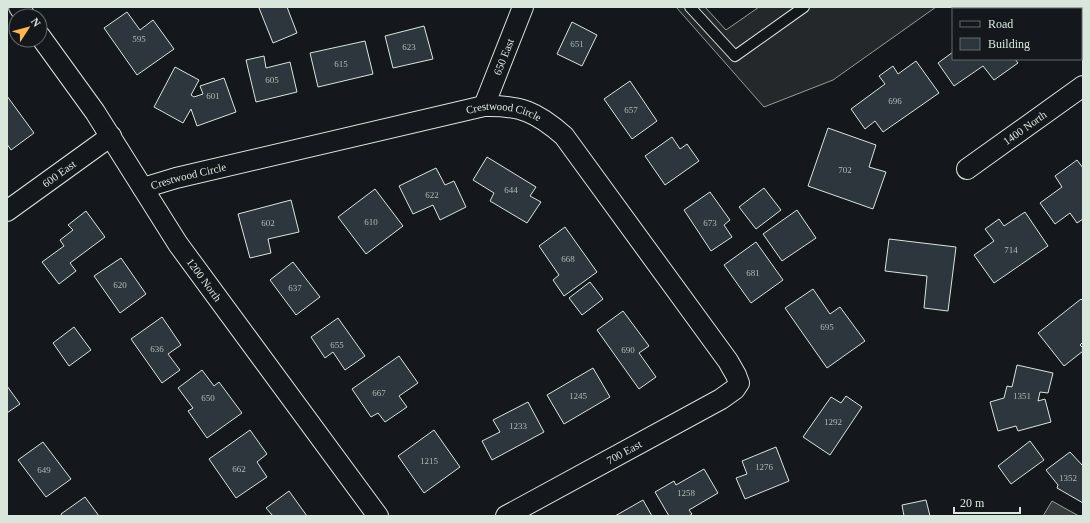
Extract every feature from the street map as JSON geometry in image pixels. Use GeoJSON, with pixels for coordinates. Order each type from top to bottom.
{"type":"FeatureCollection","features":[{"type":"Feature","properties":{"kind":"street","name":"650 East"},"geometry":{"type":"LineString","coordinates":[[484,106],[523,7]]}},
{"type":"Feature","properties":{"kind":"street","name":"1200 North"},"geometry":{"type":"LineString","coordinates":[[48,47],[111,136],[178,244],[378,516]]}},
{"type":"Feature","properties":{"kind":"street","name":"1400 North"},"geometry":{"type":"LineString","coordinates":[[967,169],[1083,86]]}},
{"type":"Feature","properties":{"kind":"street","name":"Crestwood Circle"},"geometry":{"type":"LineString","coordinates":[[143,188],[176,178],[484,106],[501,105],[518,108],[549,122],[564,136],[728,360],[739,383]]}},
{"type":"Feature","properties":{"kind":"street","name":"600 East"},"geometry":{"type":"LineString","coordinates":[[7,211],[111,136]]}},
{"type":"Feature","properties":{"kind":"street","name":"700 East"},"geometry":{"type":"LineString","coordinates":[[506,516],[721,399],[735,389],[739,383]]}},
{"type":"Feature","properties":{"kind":"lane"},"geometry":{"type":"LineString","coordinates":[[690,7],[735,56],[804,7]]}},
{"type":"Feature","properties":{"kind":"shaded area"},"geometry":{"type":"Polygon","coordinates":[[[676,7],[705,7],[726,30],[759,7],[936,7],[833,80],[764,107],[676,7]]]}},
{"type":"Feature","properties":{"kind":"shaded area"},"geometry":{"type":"Polygon","coordinates":[[[1052,501],[1079,516],[1043,516],[1052,501]]]}},
{"type":"Feature","properties":{"kind":"building"},"geometry":{"type":"Polygon","coordinates":[[[287,7],[297,33],[273,43],[259,8],[287,7]]]}},
{"type":"Feature","properties":{"kind":"building"},"geometry":{"type":"Polygon","coordinates":[[[1013,7],[1059,8],[1014,8],[1013,7]]]}},
{"type":"Feature","properties":{"kind":"building"},"geometry":{"type":"Polygon","coordinates":[[[127,12],[140,30],[153,20],[174,49],[137,75],[104,28],[127,12]]]}},
{"type":"Feature","properties":{"kind":"building"},"geometry":{"type":"Polygon","coordinates":[[[572,22],[597,35],[582,66],[557,54],[572,22]]]}},
{"type":"Feature","properties":{"kind":"building"},"geometry":{"type":"Polygon","coordinates":[[[424,26],[433,59],[393,68],[385,36],[424,26]]]}},
{"type":"Feature","properties":{"kind":"building"},"geometry":{"type":"Polygon","coordinates":[[[365,41],[373,74],[318,87],[310,53],[365,41]]]}},
{"type":"Feature","properties":{"kind":"building"},"geometry":{"type":"Polygon","coordinates":[[[952,53],[952,60],[1016,60],[1018,63],[994,80],[983,66],[954,86],[938,63],[952,53]]]}},
{"type":"Feature","properties":{"kind":"building"},"geometry":{"type":"Polygon","coordinates":[[[264,56],[266,68],[290,62],[297,92],[256,102],[246,60],[264,56]]]}},
{"type":"Feature","properties":{"kind":"building"},"geometry":{"type":"Polygon","coordinates":[[[916,61],[939,93],[883,132],[875,121],[865,129],[851,109],[885,84],[879,76],[893,66],[898,74],[916,61]]]}},
{"type":"Feature","properties":{"kind":"building"},"geometry":{"type":"Polygon","coordinates":[[[175,67],[199,80],[191,95],[194,97],[203,94],[200,86],[224,78],[236,112],[197,126],[191,109],[183,123],[154,107],[175,67]]]}},
{"type":"Feature","properties":{"kind":"building"},"geometry":{"type":"Polygon","coordinates":[[[630,81],[657,121],[632,139],[604,99],[630,81]]]}},
{"type":"Feature","properties":{"kind":"building"},"geometry":{"type":"Polygon","coordinates":[[[7,96],[34,133],[11,150],[7,144],[7,96]]]}},
{"type":"Feature","properties":{"kind":"building"},"geometry":{"type":"Polygon","coordinates":[[[828,128],[876,145],[869,167],[886,172],[873,209],[808,186],[828,128]]]}},
{"type":"Feature","properties":{"kind":"building"},"geometry":{"type":"Polygon","coordinates":[[[672,137],[680,149],[687,144],[699,161],[665,185],[645,156],[672,137]]]}},
{"type":"Feature","properties":{"kind":"building"},"geometry":{"type":"Polygon","coordinates":[[[487,157],[536,187],[530,196],[541,202],[527,223],[490,201],[494,193],[473,180],[487,157]]]}},
{"type":"Feature","properties":{"kind":"building"},"geometry":{"type":"Polygon","coordinates":[[[1077,160],[1083,168],[1083,219],[1077,223],[1070,213],[1055,224],[1040,203],[1062,187],[1055,176],[1077,160]]]}},
{"type":"Feature","properties":{"kind":"building"},"geometry":{"type":"Polygon","coordinates":[[[436,168],[445,185],[454,181],[466,207],[440,220],[433,205],[413,214],[399,186],[436,168]]]}},
{"type":"Feature","properties":{"kind":"building"},"geometry":{"type":"Polygon","coordinates":[[[764,188],[781,210],[756,229],[739,207],[764,188]]]}},
{"type":"Feature","properties":{"kind":"building"},"geometry":{"type":"Polygon","coordinates":[[[375,189],[403,226],[366,254],[338,217],[375,189]]]}},
{"type":"Feature","properties":{"kind":"building"},"geometry":{"type":"Polygon","coordinates":[[[710,192],[730,220],[724,225],[732,237],[711,251],[684,210],[710,192]]]}},
{"type":"Feature","properties":{"kind":"building"},"geometry":{"type":"Polygon","coordinates":[[[291,200],[299,232],[268,239],[271,253],[250,258],[238,214],[291,200]]]}},
{"type":"Feature","properties":{"kind":"building"},"geometry":{"type":"Polygon","coordinates":[[[797,210],[816,238],[782,261],[763,234],[797,210]]]}},
{"type":"Feature","properties":{"kind":"building"},"geometry":{"type":"Polygon","coordinates":[[[86,211],[105,237],[70,263],[76,271],[59,284],[42,262],[64,246],[60,240],[73,230],[68,225],[86,211]]]}},
{"type":"Feature","properties":{"kind":"building"},"geometry":{"type":"Polygon","coordinates":[[[1025,212],[1048,246],[994,283],[974,255],[994,241],[985,229],[999,219],[1004,226],[1025,212]]]}},
{"type":"Feature","properties":{"kind":"building"},"geometry":{"type":"Polygon","coordinates":[[[565,227],[597,272],[564,296],[553,280],[559,275],[539,246],[565,227]]]}},
{"type":"Feature","properties":{"kind":"building"},"geometry":{"type":"Polygon","coordinates":[[[889,239],[956,247],[948,311],[924,308],[927,276],[885,271],[889,239]]]}},
{"type":"Feature","properties":{"kind":"building"},"geometry":{"type":"Polygon","coordinates":[[[756,242],[783,280],[751,303],[724,265],[756,242]]]}},
{"type":"Feature","properties":{"kind":"building"},"geometry":{"type":"Polygon","coordinates":[[[121,258],[146,294],[120,313],[94,276],[121,258]]]}},
{"type":"Feature","properties":{"kind":"building"},"geometry":{"type":"Polygon","coordinates":[[[293,262],[320,297],[296,315],[270,280],[293,262]]]}},
{"type":"Feature","properties":{"kind":"building"},"geometry":{"type":"Polygon","coordinates":[[[590,282],[603,299],[582,315],[569,298],[590,282]]]}},
{"type":"Feature","properties":{"kind":"building"},"geometry":{"type":"Polygon","coordinates":[[[813,289],[830,314],[840,307],[865,341],[827,368],[785,308],[813,289]]]}},
{"type":"Feature","properties":{"kind":"building"},"geometry":{"type":"Polygon","coordinates":[[[1081,299],[1083,301],[1083,342],[1080,345],[1083,348],[1083,351],[1064,366],[1038,333],[1081,299]]]}},
{"type":"Feature","properties":{"kind":"building"},"geometry":{"type":"Polygon","coordinates":[[[623,311],[649,346],[639,353],[656,377],[639,389],[597,330],[623,311]]]}},
{"type":"Feature","properties":{"kind":"building"},"geometry":{"type":"Polygon","coordinates":[[[162,317],[181,345],[168,354],[180,370],[162,383],[131,339],[162,317]]]}},
{"type":"Feature","properties":{"kind":"building"},"geometry":{"type":"Polygon","coordinates":[[[338,318],[365,356],[345,370],[333,352],[325,358],[311,337],[338,318]]]}},
{"type":"Feature","properties":{"kind":"building"},"geometry":{"type":"Polygon","coordinates":[[[74,327],[91,350],[69,366],[53,343],[74,327]]]}},
{"type":"Feature","properties":{"kind":"building"},"geometry":{"type":"Polygon","coordinates":[[[399,356],[418,383],[399,396],[407,407],[385,422],[378,413],[371,417],[352,389],[399,356]]]}},
{"type":"Feature","properties":{"kind":"building"},"geometry":{"type":"Polygon","coordinates":[[[1017,365],[1053,373],[1048,393],[1040,392],[1038,401],[1045,399],[1051,422],[1018,431],[1016,426],[998,431],[990,402],[1004,398],[1007,386],[1012,387],[1017,365]]]}},
{"type":"Feature","properties":{"kind":"building"},"geometry":{"type":"Polygon","coordinates":[[[593,368],[610,397],[564,424],[547,395],[593,368]]]}},
{"type":"Feature","properties":{"kind":"building"},"geometry":{"type":"Polygon","coordinates":[[[202,370],[214,386],[219,382],[242,413],[207,438],[188,411],[193,408],[178,388],[202,370]]]}},
{"type":"Feature","properties":{"kind":"building"},"geometry":{"type":"Polygon","coordinates":[[[7,386],[20,404],[7,413],[7,386]]]}},
{"type":"Feature","properties":{"kind":"building"},"geometry":{"type":"Polygon","coordinates":[[[846,396],[862,407],[830,455],[803,437],[831,397],[841,403],[846,396]]]}},
{"type":"Feature","properties":{"kind":"building"},"geometry":{"type":"Polygon","coordinates":[[[528,402],[544,432],[492,460],[482,441],[500,432],[493,420],[528,402]]]}},
{"type":"Feature","properties":{"kind":"building"},"geometry":{"type":"Polygon","coordinates":[[[250,430],[267,454],[257,462],[267,477],[236,498],[209,459],[250,430]]]}},
{"type":"Feature","properties":{"kind":"building"},"geometry":{"type":"Polygon","coordinates":[[[434,430],[460,467],[424,493],[398,456],[434,430]]]}},
{"type":"Feature","properties":{"kind":"building"},"geometry":{"type":"Polygon","coordinates":[[[1030,441],[1044,460],[1011,484],[998,466],[1030,441]]]}},
{"type":"Feature","properties":{"kind":"building"},"geometry":{"type":"Polygon","coordinates":[[[43,442],[71,479],[46,497],[18,460],[43,442]]]}},
{"type":"Feature","properties":{"kind":"building"},"geometry":{"type":"Polygon","coordinates":[[[776,447],[789,481],[745,499],[736,478],[747,474],[742,461],[776,447]]]}},
{"type":"Feature","properties":{"kind":"building"},"geometry":{"type":"Polygon","coordinates":[[[1070,452],[1083,466],[1083,503],[1057,488],[1058,485],[1046,470],[1070,452]]]}},
{"type":"Feature","properties":{"kind":"building"},"geometry":{"type":"Polygon","coordinates":[[[704,469],[718,493],[689,510],[692,514],[689,516],[669,516],[655,492],[674,481],[676,485],[704,469]]]}},
{"type":"Feature","properties":{"kind":"building"},"geometry":{"type":"Polygon","coordinates":[[[289,491],[307,516],[273,516],[266,508],[289,491]]]}},
{"type":"Feature","properties":{"kind":"building"},"geometry":{"type":"Polygon","coordinates":[[[85,497],[99,516],[62,516],[61,514],[85,497]]]}},
{"type":"Feature","properties":{"kind":"building"},"geometry":{"type":"Polygon","coordinates":[[[643,500],[652,516],[615,516],[643,500]]]}},
{"type":"Feature","properties":{"kind":"building"},"geometry":{"type":"Polygon","coordinates":[[[926,500],[930,516],[904,516],[902,505],[926,500]]]}}]}
